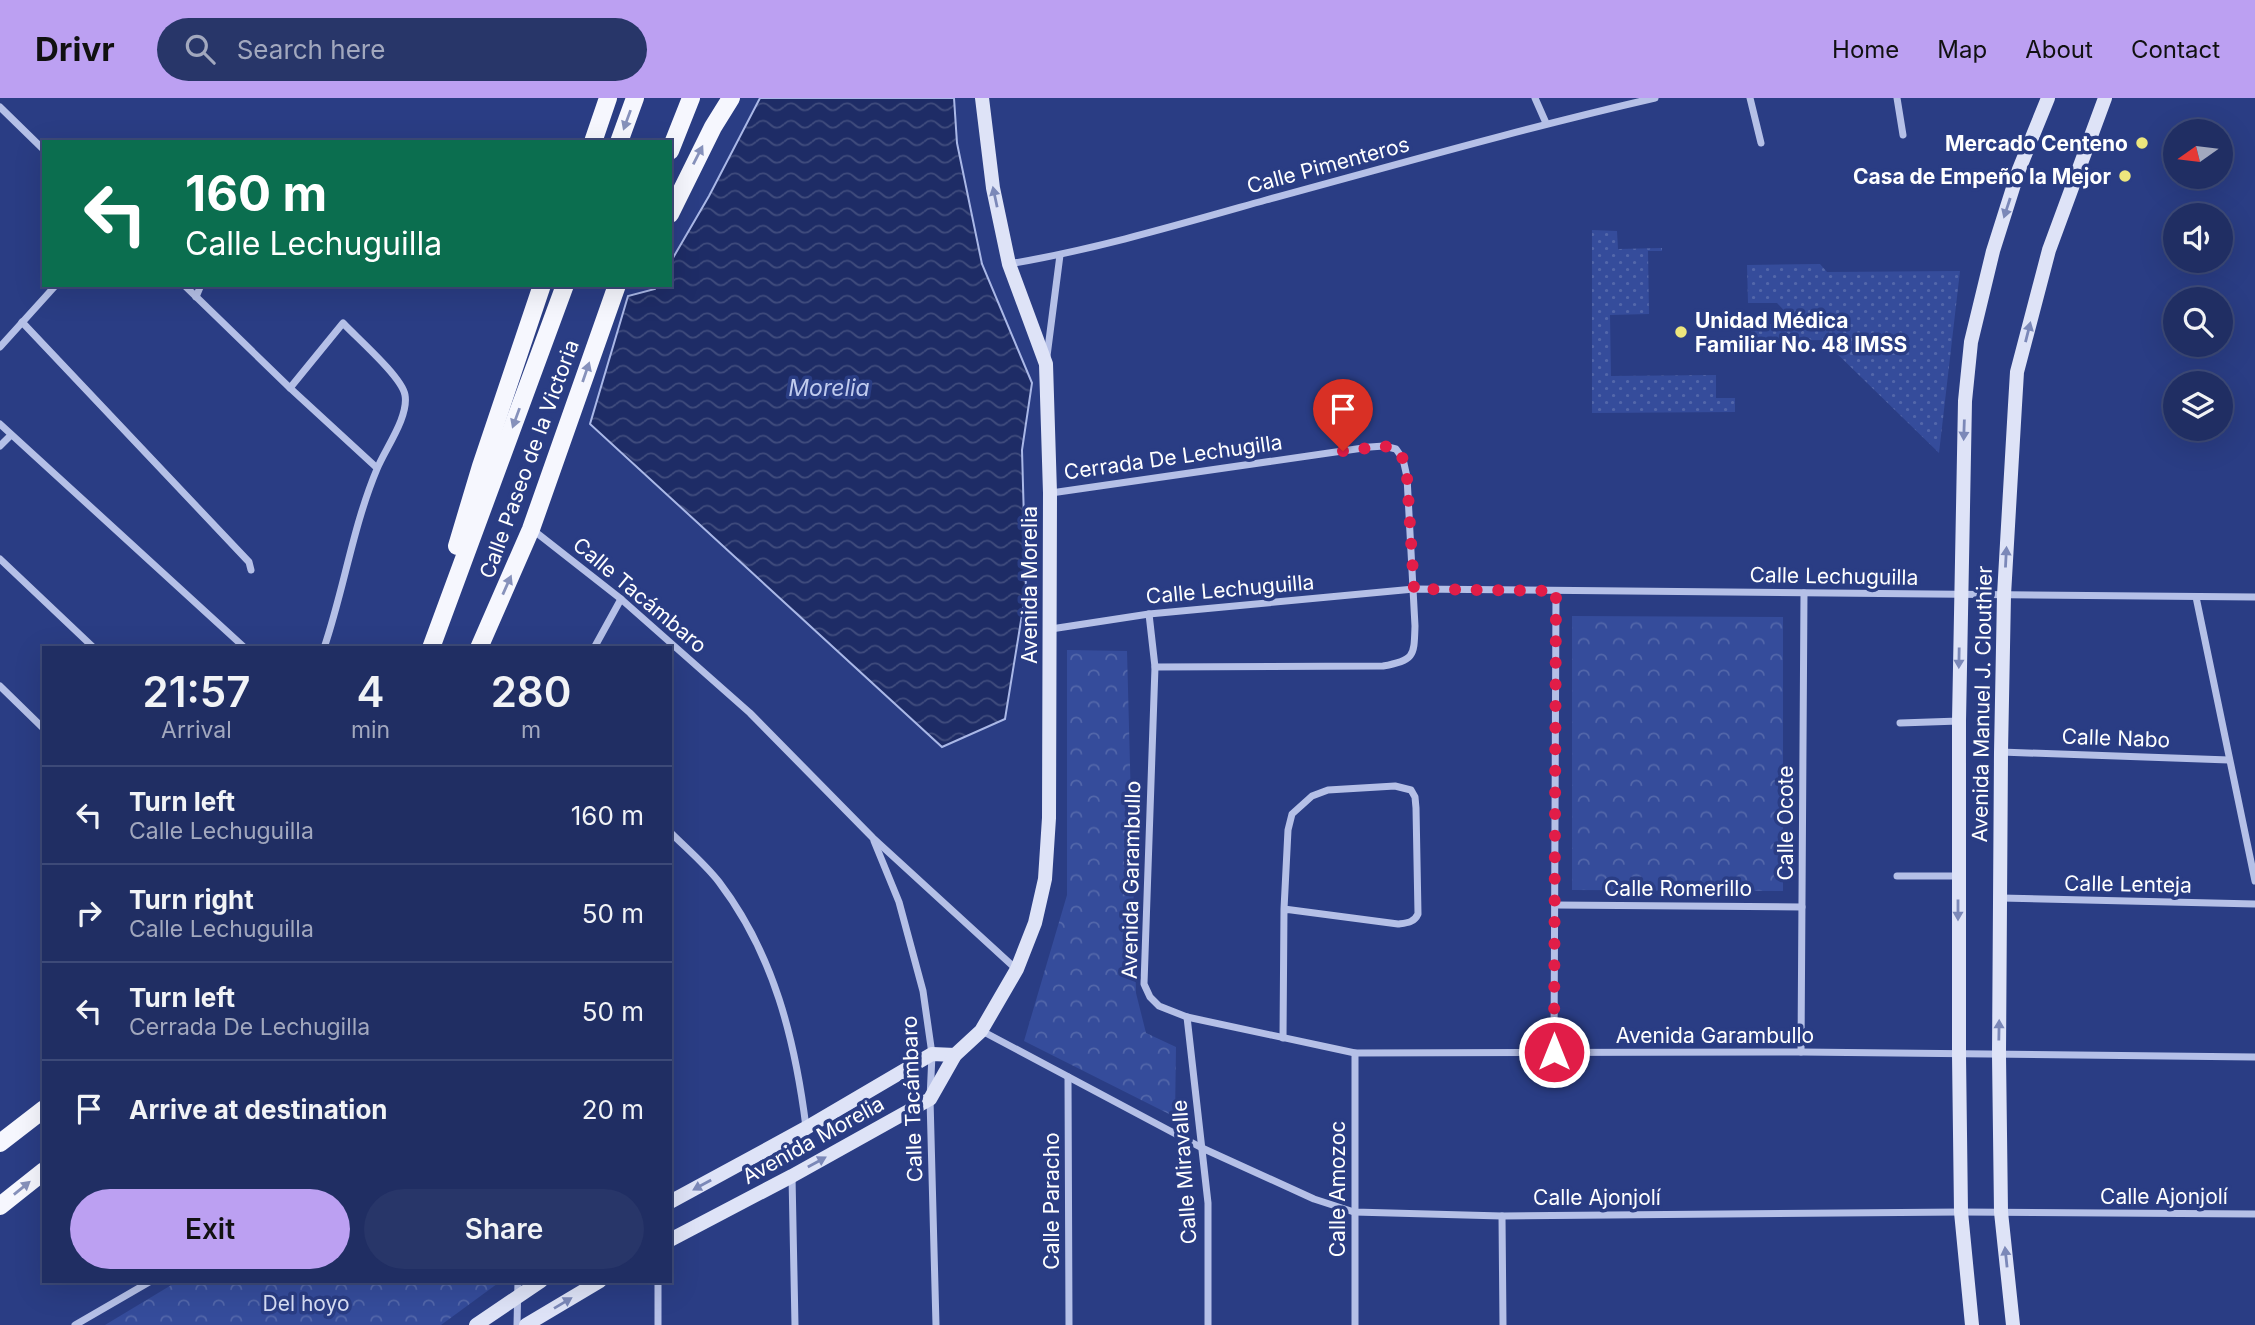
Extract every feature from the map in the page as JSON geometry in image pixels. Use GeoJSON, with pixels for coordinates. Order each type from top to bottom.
{"type":"FeatureCollection","features":[{"type":"Feature","properties":{"kind":"main road"},"geometry":{"type":"LineString","coordinates":[[594,140],[608,98]]}},
{"type":"Feature","properties":{"kind":"main road"},"geometry":{"type":"LineString","coordinates":[[620,140],[635,98]]}},
{"type":"Feature","properties":{"kind":"main road"},"geometry":{"type":"LineString","coordinates":[[672,146],[691,98]]}},
{"type":"Feature","properties":{"kind":"main road"},"geometry":{"type":"LineString","coordinates":[[672,210],[713,127],[731,98]]}},
{"type":"Feature","properties":{"kind":"main road","name":"Avenida Morelia"},"geometry":{"type":"LineString","coordinates":[[672,1239],[930,1099],[956,1055],[981,1031],[1017,969],[1035,923],[1045,879],[1049,818],[1051,629],[1046,364],[1009,264],[993,188],[982,98]]}},
{"type":"Feature","properties":{"kind":"main road","name":"Avenida Manuel J. Clouthier"},"geometry":{"type":"LineString","coordinates":[[1972,1325],[1961,1212],[1959,1055],[1960,594],[1965,401],[1971,342],[1993,251],[2018,172],[2048,98]]}},
{"type":"Feature","properties":{"kind":"main road","name":"Avenida Manuel J. Clouthier"},"geometry":{"type":"LineString","coordinates":[[2012,1325],[2001,1212],[1999,1055],[2004,595],[2018,372],[2049,250],[2105,98]]}},
{"type":"Feature","properties":{"kind":"main road"},"geometry":{"type":"LineString","coordinates":[[432,646],[481,466],[541,287]]}},
{"type":"Feature","properties":{"kind":"main road","name":"Calle Paseo de la Victoria"},"geometry":{"type":"LineString","coordinates":[[432,646],[564,287]]}},
{"type":"Feature","properties":{"kind":"main road","name":"Calle Paseo de la Victoria"},"geometry":{"type":"LineString","coordinates":[[481,646],[531,529],[614,292]]}},
{"type":"Feature","properties":{"kind":"main road"},"geometry":{"type":"LineString","coordinates":[[932,1054],[956,1055]]}},
{"type":"Feature","properties":{"kind":"main road","name":"Avenida Morelia"},"geometry":{"type":"LineString","coordinates":[[672,1201],[806,1128],[932,1054]]}},
{"type":"Feature","properties":{"kind":"main road"},"geometry":{"type":"LineString","coordinates":[[0,1143],[42,1111]]}},
{"type":"Feature","properties":{"kind":"main road"},"geometry":{"type":"LineString","coordinates":[[0,1206],[42,1173]]}},
{"type":"Feature","properties":{"kind":"main road"},"geometry":{"type":"LineString","coordinates":[[526,1325],[597,1283]]}},
{"type":"Feature","properties":{"kind":"main road"},"geometry":{"type":"LineString","coordinates":[[476,1325],[518,1288]]}},
{"type":"Feature","properties":{"kind":"street"},"geometry":{"type":"LineString","coordinates":[[1535,98],[1546,123]]}},
{"type":"Feature","properties":{"kind":"street","name":"Calle Pimenteros"},"geometry":{"type":"LineString","coordinates":[[1009,264],[1133,237],[1546,123],[1655,98]]}},
{"type":"Feature","properties":{"kind":"street"},"geometry":{"type":"LineString","coordinates":[[1750,98],[1761,143]]}},
{"type":"Feature","properties":{"kind":"street"},"geometry":{"type":"LineString","coordinates":[[1897,98],[1903,135]]}},
{"type":"Feature","properties":{"kind":"street"},"geometry":{"type":"LineString","coordinates":[[0,107],[42,147]]}},
{"type":"Feature","properties":{"kind":"street"},"geometry":{"type":"LineString","coordinates":[[1046,364],[1060,255]]}},
{"type":"Feature","properties":{"kind":"street"},"geometry":{"type":"LineString","coordinates":[[0,347],[54,287]]}},
{"type":"Feature","properties":{"kind":"street"},"geometry":{"type":"LineString","coordinates":[[186,287],[377,468]]}},
{"type":"Feature","properties":{"kind":"street"},"geometry":{"type":"LineString","coordinates":[[196,297],[200,287]]}},
{"type":"Feature","properties":{"kind":"street"},"geometry":{"type":"LineString","coordinates":[[22,323],[248,562],[251,570]]}},
{"type":"Feature","properties":{"kind":"street"},"geometry":{"type":"LineString","coordinates":[[290,388],[343,323],[399,381],[406,396],[403,415],[377,468],[360,516],[325,646]]}},
{"type":"Feature","properties":{"kind":"street"},"geometry":{"type":"LineString","coordinates":[[0,424],[243,646]]}},
{"type":"Feature","properties":{"kind":"street"},"geometry":{"type":"LineString","coordinates":[[0,446],[11,435]]}},
{"type":"Feature","properties":{"kind":"street","name":"Cerrada De Lechugilla"},"geometry":{"type":"LineString","coordinates":[[1050,493],[1384,446],[1396,449],[1403,459],[1407,477],[1414,589]]}},
{"type":"Feature","properties":{"kind":"street","name":"Calle Tacámbaro"},"geometry":{"type":"LineString","coordinates":[[531,529],[621,599],[750,713],[873,838],[1017,969]]}},
{"type":"Feature","properties":{"kind":"street"},"geometry":{"type":"LineString","coordinates":[[0,559],[92,646]]}},
{"type":"Feature","properties":{"kind":"street"},"geometry":{"type":"LineString","coordinates":[[1154,667],[1383,666],[1398,663],[1408,659],[1414,650],[1414,589]]}},
{"type":"Feature","properties":{"kind":"street","name":"Calle Lechuguilla"},"geometry":{"type":"LineString","coordinates":[[1051,629],[1149,614],[1414,589],[2255,597]]}},
{"type":"Feature","properties":{"kind":"street"},"geometry":{"type":"LineString","coordinates":[[1554,1052],[1556,591]]}},
{"type":"Feature","properties":{"kind":"street","name":"Calle Ocote"},"geometry":{"type":"LineString","coordinates":[[1801,1052],[1804,593]]}},
{"type":"Feature","properties":{"kind":"street"},"geometry":{"type":"LineString","coordinates":[[2196,597],[2255,881]]}},
{"type":"Feature","properties":{"kind":"street"},"geometry":{"type":"LineString","coordinates":[[595,646],[621,599]]}},
{"type":"Feature","properties":{"kind":"street","name":"Avenida Garambullo"},"geometry":{"type":"LineString","coordinates":[[1149,614],[1154,667],[1144,984],[1150,997],[1159,1006],[1187,1017],[1355,1054],[1801,1052],[2255,1056]]}},
{"type":"Feature","properties":{"kind":"street"},"geometry":{"type":"LineString","coordinates":[[0,686],[42,727]]}},
{"type":"Feature","properties":{"kind":"street"},"geometry":{"type":"LineString","coordinates":[[1900,723],[1959,721]]}},
{"type":"Feature","properties":{"kind":"street","name":"Calle Nabo"},"geometry":{"type":"LineString","coordinates":[[2001,752],[2229,760]]}},
{"type":"Feature","properties":{"kind":"street"},"geometry":{"type":"LineString","coordinates":[[1283,1038],[1284,909],[1288,830],[1292,814],[1312,796],[1328,790],[1395,786],[1411,790],[1416,808],[1418,915],[1413,922],[1398,924],[1284,909]]}},
{"type":"Feature","properties":{"kind":"street"},"geometry":{"type":"LineString","coordinates":[[672,834],[719,881],[750,930],[781,1001],[799,1071],[806,1128]]}},
{"type":"Feature","properties":{"kind":"street","name":"Calle Tacámbaro"},"geometry":{"type":"LineString","coordinates":[[873,838],[899,902],[923,991],[932,1054],[930,1099],[936,1325]]}},
{"type":"Feature","properties":{"kind":"street"},"geometry":{"type":"LineString","coordinates":[[1897,876],[1958,876]]}},
{"type":"Feature","properties":{"kind":"street","name":"Calle Lenteja"},"geometry":{"type":"LineString","coordinates":[[2001,898],[2255,904]]}},
{"type":"Feature","properties":{"kind":"street","name":"Calle Romerillo"},"geometry":{"type":"LineString","coordinates":[[1555,905],[1802,906]]}},
{"type":"Feature","properties":{"kind":"street","name":"Calle Miravalle"},"geometry":{"type":"LineString","coordinates":[[1187,1017],[1208,1203],[1208,1325]]}},
{"type":"Feature","properties":{"kind":"street","name":"Calle Ajonjolí"},"geometry":{"type":"LineString","coordinates":[[981,1031],[1202,1148],[1314,1199],[1354,1212],[1502,1216],[1961,1212],[2255,1214]]}},
{"type":"Feature","properties":{"kind":"street","name":"Calle Amozoc"},"geometry":{"type":"LineString","coordinates":[[1355,1054],[1355,1325]]}},
{"type":"Feature","properties":{"kind":"street","name":"Calle Paracho"},"geometry":{"type":"LineString","coordinates":[[1068,1077],[1069,1325]]}},
{"type":"Feature","properties":{"kind":"street"},"geometry":{"type":"LineString","coordinates":[[792,1176],[795,1325]]}},
{"type":"Feature","properties":{"kind":"street"},"geometry":{"type":"LineString","coordinates":[[1502,1216],[1503,1325]]}},
{"type":"Feature","properties":{"kind":"street"},"geometry":{"type":"LineString","coordinates":[[75,1325],[148,1283]]}},
{"type":"Feature","properties":{"kind":"street"},"geometry":{"type":"LineString","coordinates":[[657,1283],[658,1325]]}},
{"type":"Feature","properties":{"kind":"street"},"geometry":{"type":"LineString","coordinates":[[517,1325],[518,1288]]}},
{"type":"Feature","properties":{"kind":"green space"},"geometry":{"type":"Polygon","coordinates":[[[1592,230],[1617,231],[1618,249],[1662,248],[1662,251],[1648,251],[1649,314],[1610,315],[1611,376],[1716,375],[1716,398],[1735,398],[1735,412],[1592,413],[1592,230]]]}},
{"type":"Feature","properties":{"kind":"green space"},"geometry":{"type":"Polygon","coordinates":[[[1820,264],[1827,272],[1960,271],[1939,453],[1823,340],[1751,341],[1751,324],[1797,324],[1777,303],[1748,303],[1747,265],[1820,264]]]}},
{"type":"Feature","properties":{"kind":"green space"},"geometry":{"type":"Polygon","coordinates":[[[1572,616],[1783,617],[1783,891],[1572,890],[1572,616]]]}},
{"type":"Feature","properties":{"kind":"green space"},"geometry":{"type":"Polygon","coordinates":[[[1067,650],[1127,651],[1136,993],[1146,1033],[1176,1047],[1175,1117],[1024,1041],[1067,895],[1067,650]]]}},
{"type":"Feature","properties":{"kind":"green space","name":"Del hoyo"},"geometry":{"type":"Polygon","coordinates":[[[175,1283],[498,1283],[441,1325],[105,1325],[175,1283]]]}},
{"type":"Feature","properties":{"kind":"water","name":"Morelia"},"geometry":{"type":"Polygon","coordinates":[[[760,98],[954,98],[957,143],[982,264],[1032,383],[1022,450],[1026,590],[1005,719],[942,747],[590,424],[628,296],[656,287],[672,287],[672,260],[760,98]]]}},
{"type":"Feature","properties":{"kind":"place","name":"Mercado Centeno"},"geometry":{"type":"Point","coordinates":[2142,143]}},
{"type":"Feature","properties":{"kind":"place","name":"Casa de Empeño la Mejor"},"geometry":{"type":"Point","coordinates":[2125,176]}},
{"type":"Feature","properties":{"kind":"place","name":"Unidad Médica Familiar No. 48 IMSS"},"geometry":{"type":"Point","coordinates":[1681,332]}},
{"type":"Feature","properties":{"kind":"route"},"geometry":{"type":"LineString","coordinates":[[1343,451],[1384,446],[1396,449],[1403,459],[1407,477],[1414,589],[1556,591],[1554,1052]]}}]}
